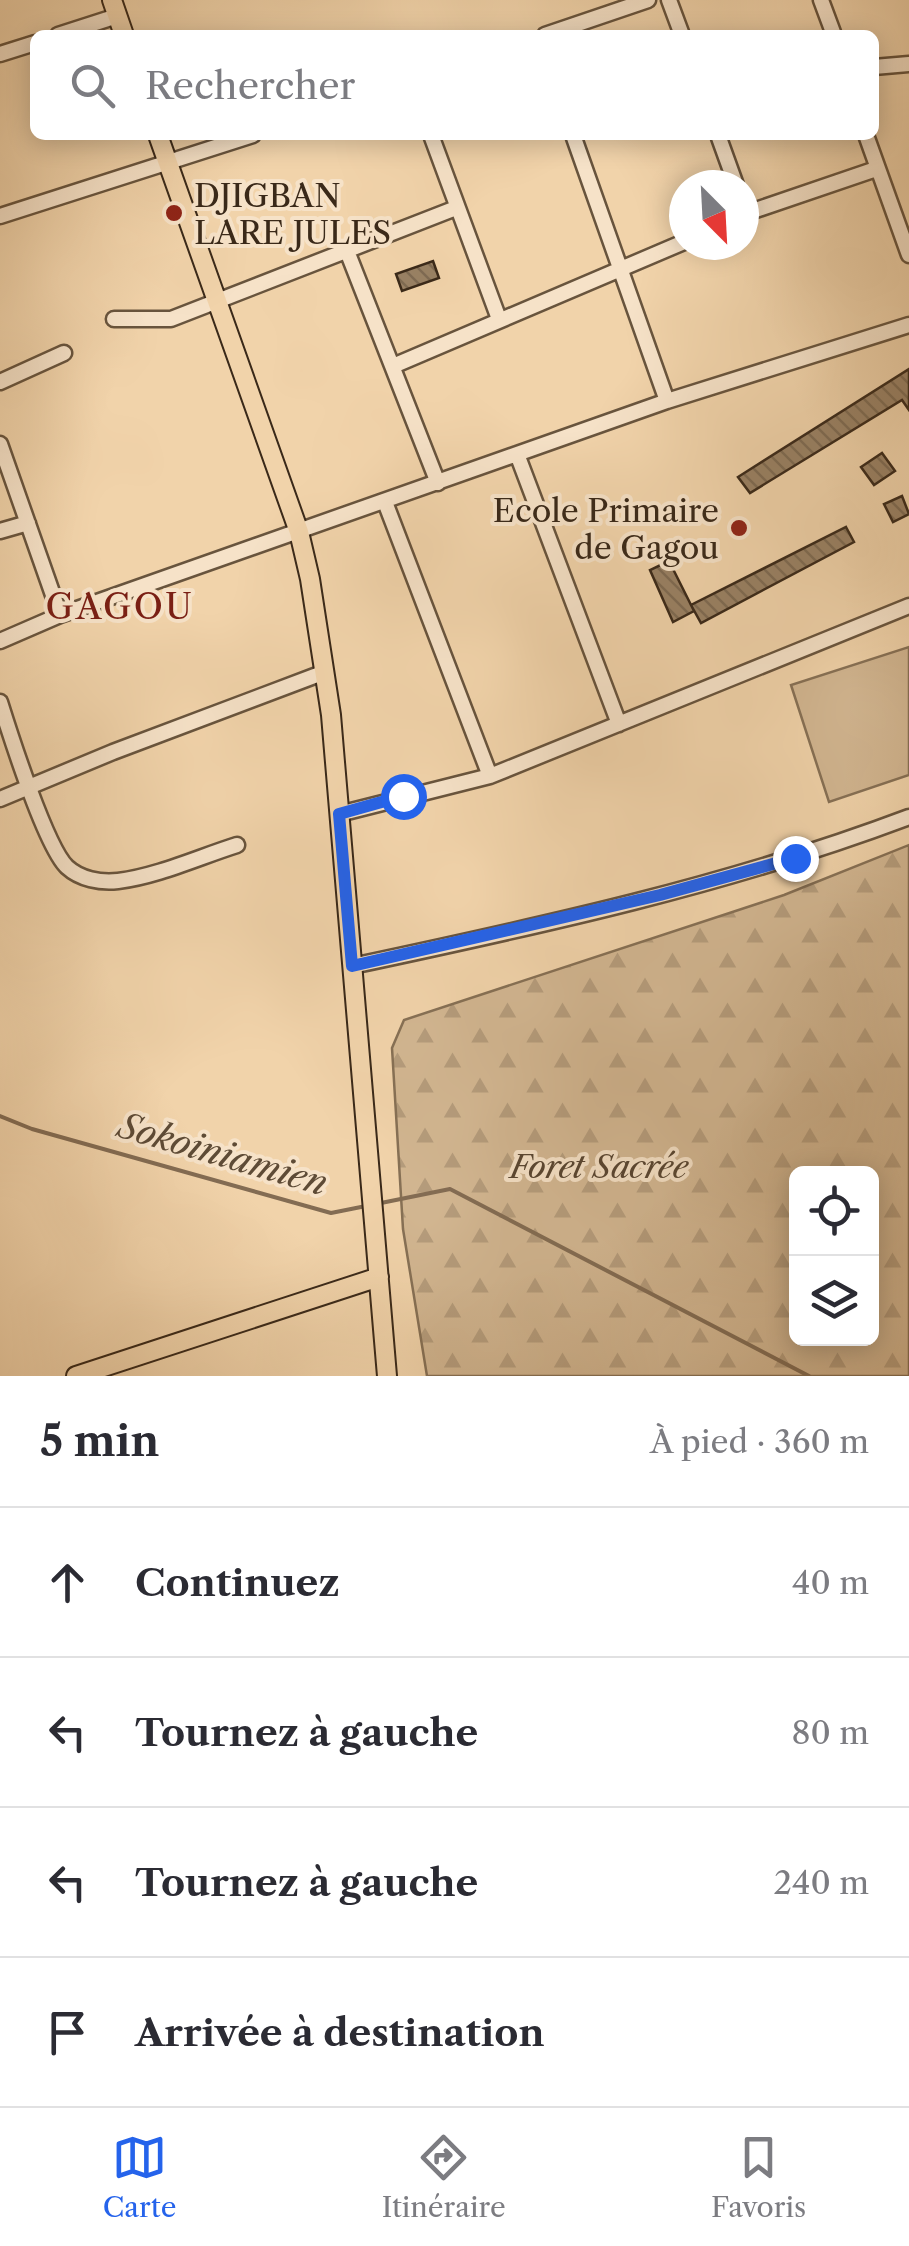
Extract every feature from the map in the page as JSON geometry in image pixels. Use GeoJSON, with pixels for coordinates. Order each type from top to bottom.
{"type":"FeatureCollection","features":[{"type":"Feature","properties":{"kind":"main road"},"geometry":{"type":"LineString","coordinates":[[160,140],[300,532],[324,672],[339,814],[387,1376]]}},
{"type":"Feature","properties":{"kind":"main road"},"geometry":{"type":"LineString","coordinates":[[76,1376],[380,1278]]}},
{"type":"Feature","properties":{"kind":"street"},"geometry":{"type":"LineString","coordinates":[[561,30],[648,0]]}},
{"type":"Feature","properties":{"kind":"street"},"geometry":{"type":"LineString","coordinates":[[669,0],[680,30]]}},
{"type":"Feature","properties":{"kind":"street"},"geometry":{"type":"LineString","coordinates":[[821,0],[832,30]]}},
{"type":"Feature","properties":{"kind":"street"},"geometry":{"type":"LineString","coordinates":[[95,29],[120,24]]}},
{"type":"Feature","properties":{"kind":"street"},"geometry":{"type":"LineString","coordinates":[[0,54],[30,44]]}},
{"type":"Feature","properties":{"kind":"street"},"geometry":{"type":"LineString","coordinates":[[879,67],[909,64]]}},
{"type":"Feature","properties":{"kind":"street"},"geometry":{"type":"LineString","coordinates":[[0,216],[238,140]]}},
{"type":"Feature","properties":{"kind":"street"},"geometry":{"type":"LineString","coordinates":[[433,140],[499,319]]}},
{"type":"Feature","properties":{"kind":"street"},"geometry":{"type":"LineString","coordinates":[[575,140],[667,401]]}},
{"type":"Feature","properties":{"kind":"street"},"geometry":{"type":"LineString","coordinates":[[720,140],[731,170]]}},
{"type":"Feature","properties":{"kind":"street"},"geometry":{"type":"LineString","coordinates":[[867,140],[909,255]]}},
{"type":"Feature","properties":{"kind":"street"},"geometry":{"type":"LineString","coordinates":[[759,207],[876,169]]}},
{"type":"Feature","properties":{"kind":"street"},"geometry":{"type":"LineString","coordinates":[[114,320],[171,319],[217,304],[282,274],[456,208]]}},
{"type":"Feature","properties":{"kind":"street"},"geometry":{"type":"LineString","coordinates":[[393,366],[669,249]]}},
{"type":"Feature","properties":{"kind":"street"},"geometry":{"type":"LineString","coordinates":[[347,251],[438,484]]}},
{"type":"Feature","properties":{"kind":"street"},"geometry":{"type":"LineString","coordinates":[[0,641],[60,616],[667,401],[909,326]]}},
{"type":"Feature","properties":{"kind":"street"},"geometry":{"type":"LineString","coordinates":[[0,382],[64,353]]}},
{"type":"Feature","properties":{"kind":"street"},"geometry":{"type":"LineString","coordinates":[[0,444],[60,616]]}},
{"type":"Feature","properties":{"kind":"street"},"geometry":{"type":"LineString","coordinates":[[517,454],[619,724]]}},
{"type":"Feature","properties":{"kind":"street"},"geometry":{"type":"LineString","coordinates":[[385,502],[490,776]]}},
{"type":"Feature","properties":{"kind":"street"},"geometry":{"type":"LineString","coordinates":[[0,532],[28,523]]}},
{"type":"Feature","properties":{"kind":"street"},"geometry":{"type":"LineString","coordinates":[[339,814],[490,776],[909,606]]}},
{"type":"Feature","properties":{"kind":"street"},"geometry":{"type":"LineString","coordinates":[[0,799],[324,672]]}},
{"type":"Feature","properties":{"kind":"street"},"geometry":{"type":"LineString","coordinates":[[0,702],[29,786],[62,862],[84,878],[118,881],[238,845]]}},
{"type":"Feature","properties":{"kind":"street"},"geometry":{"type":"LineString","coordinates":[[352,966],[728,877],[839,844],[909,817]]}},
{"type":"Feature","properties":{"kind":"green space"},"geometry":{"type":"Polygon","coordinates":[[[909,647],[909,775],[829,802],[791,685],[909,647]]]}},
{"type":"Feature","properties":{"kind":"green space","name":"Foret Sacrée"},"geometry":{"type":"Polygon","coordinates":[[[909,845],[909,1376],[427,1376],[403,1229],[392,1048],[404,1020],[784,895],[909,845]]]}},
{"type":"Feature","properties":{"kind":"building"},"geometry":{"type":"Polygon","coordinates":[[[433,261],[439,278],[402,291],[396,274],[433,261]]]}},
{"type":"Feature","properties":{"kind":"building"},"geometry":{"type":"Polygon","coordinates":[[[909,369],[909,410],[902,400],[750,493],[738,477],[909,369]]]}},
{"type":"Feature","properties":{"kind":"building"},"geometry":{"type":"Polygon","coordinates":[[[882,453],[895,471],[874,485],[861,467],[882,453]]]}},
{"type":"Feature","properties":{"kind":"building"},"geometry":{"type":"Polygon","coordinates":[[[902,496],[909,514],[893,522],[884,504],[902,496]]]}},
{"type":"Feature","properties":{"kind":"building"},"geometry":{"type":"Polygon","coordinates":[[[846,527],[854,542],[701,623],[691,605],[846,527]]]}},
{"type":"Feature","properties":{"kind":"building","name":"Ecole Primaire de Gagou"},"geometry":{"type":"Polygon","coordinates":[[[669,561],[694,611],[673,622],[650,570],[669,561]]]}},
{"type":"Feature","properties":{"kind":"waterway","name":"Sokoiniamien"},"geometry":{"type":"LineString","coordinates":[[0,1116],[32,1129],[331,1213],[366,1206]]}},
{"type":"Feature","properties":{"kind":"waterway","name":"Sokoiniamien"},"geometry":{"type":"LineString","coordinates":[[381,1203],[450,1189],[809,1376]]}},
{"type":"Feature","properties":{"kind":"place","name":"DJIGBAN LARE JULES"},"geometry":{"type":"Point","coordinates":[174,213]}},
{"type":"Feature","properties":{"kind":"place","name":"Ecole Primaire de Gagou"},"geometry":{"type":"Point","coordinates":[739,528]}},
{"type":"Feature","properties":{"kind":"district","name":"GAGOU"},"geometry":{"type":"Point","coordinates":[120,606]}},
{"type":"Feature","properties":{"kind":"route"},"geometry":{"type":"LineString","coordinates":[[403,796],[339,814],[352,966],[660,895],[795,858]]}}]}
